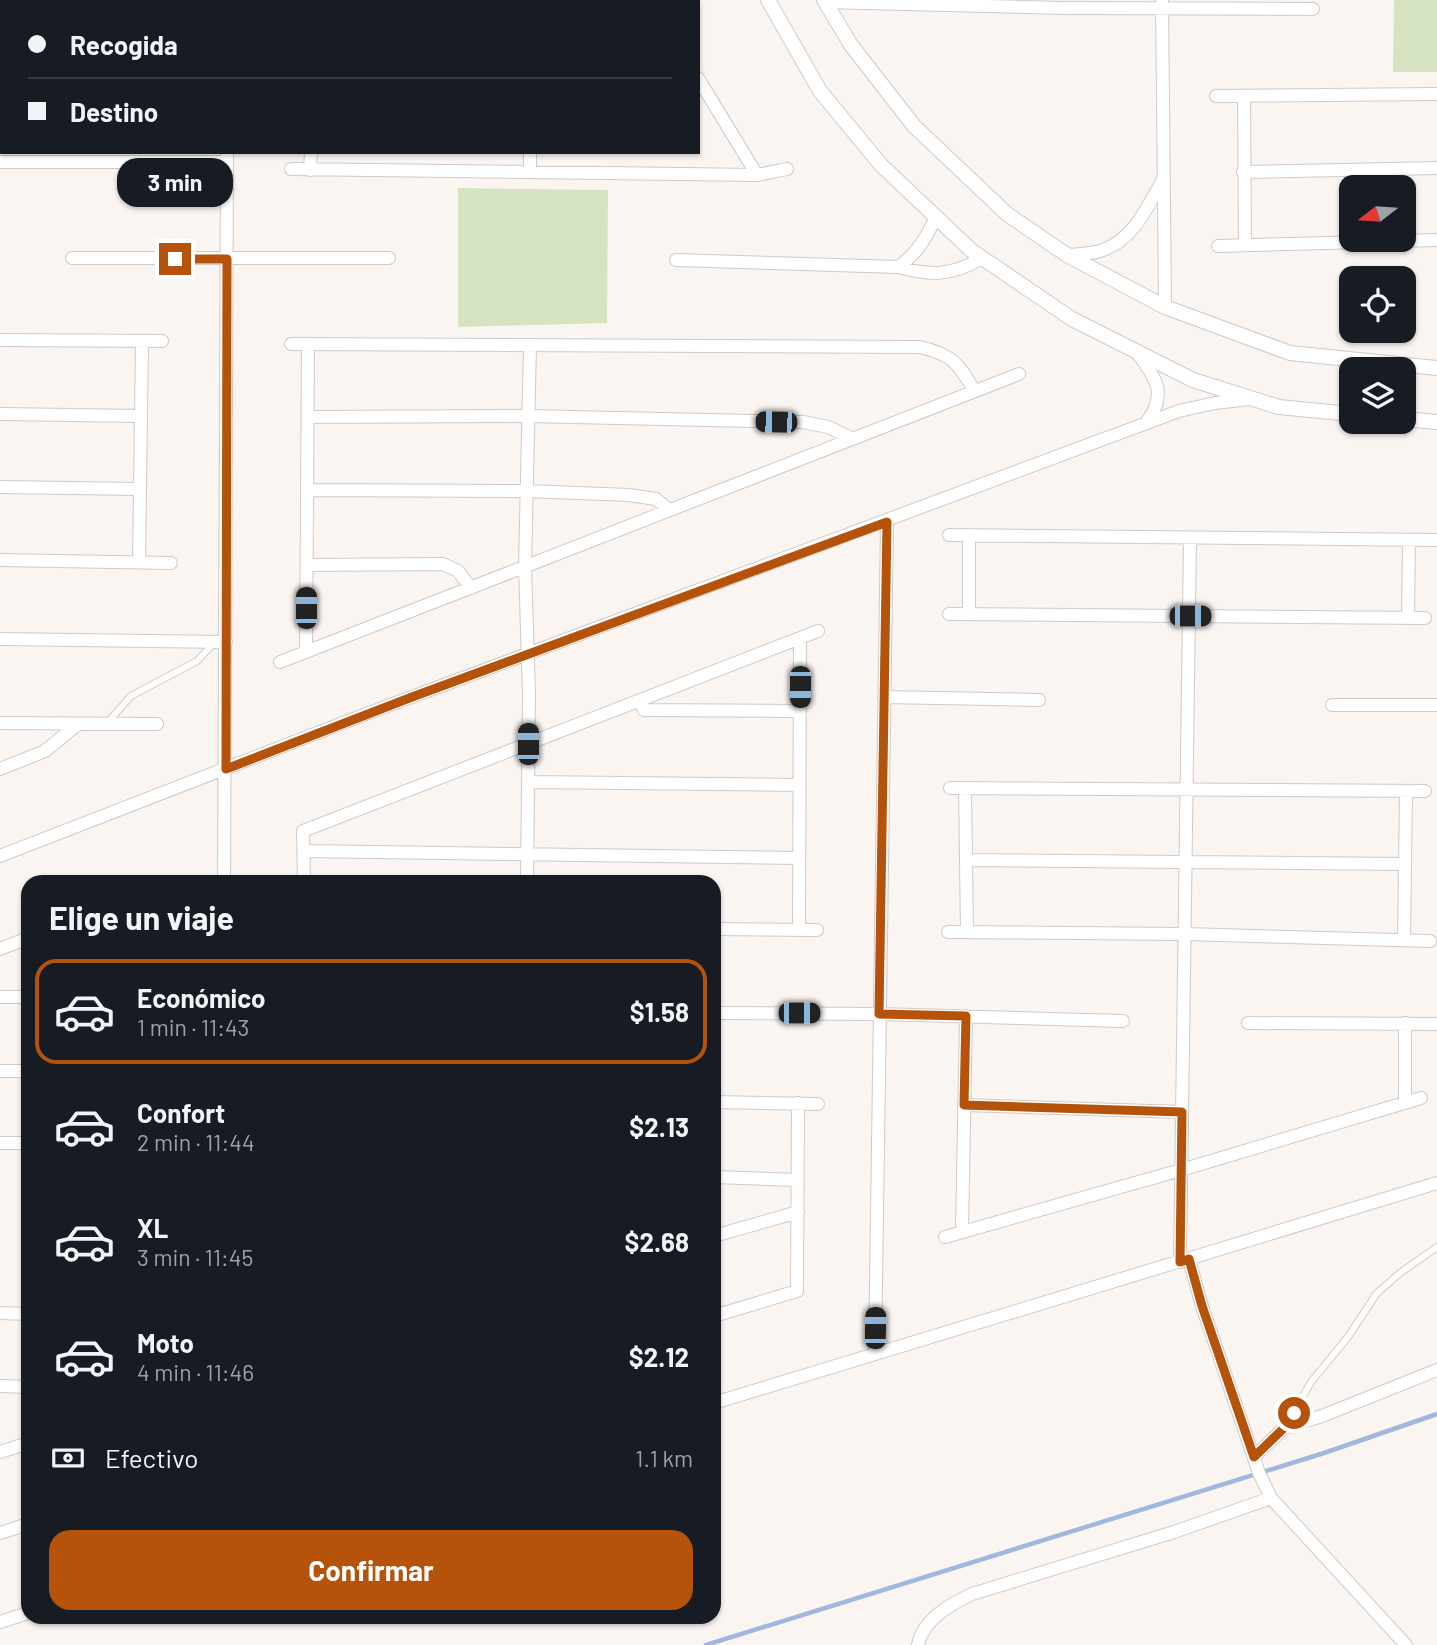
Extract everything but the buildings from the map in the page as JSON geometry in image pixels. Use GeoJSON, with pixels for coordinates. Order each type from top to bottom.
{"type":"FeatureCollection","features":[{"type":"Feature","properties":{"kind":"street"},"geometry":{"type":"LineString","coordinates":[[768,0],[820,91],[881,165],[982,258],[1072,319],[1193,380],[1279,407],[1339,413]]}},
{"type":"Feature","properties":{"kind":"street"},"geometry":{"type":"LineString","coordinates":[[824,1],[1162,4],[1313,9]]}},
{"type":"Feature","properties":{"kind":"street"},"geometry":{"type":"LineString","coordinates":[[824,1],[851,45],[914,126],[1007,214],[1067,255],[1165,307],[1290,353],[1437,368]]}},
{"type":"Feature","properties":{"kind":"street"},"geometry":{"type":"LineString","coordinates":[[1162,4],[1165,307]]}},
{"type":"Feature","properties":{"kind":"street"},"geometry":{"type":"LineString","coordinates":[[1216,96],[1437,94]]}},
{"type":"Feature","properties":{"kind":"street"},"geometry":{"type":"LineString","coordinates":[[1244,96],[1245,245]]}},
{"type":"Feature","properties":{"kind":"street"},"geometry":{"type":"LineString","coordinates":[[704,99],[757,175]]}},
{"type":"Feature","properties":{"kind":"street"},"geometry":{"type":"LineString","coordinates":[[310,170],[311,154]]}},
{"type":"Feature","properties":{"kind":"street"},"geometry":{"type":"LineString","coordinates":[[530,154],[530,172]]}},
{"type":"Feature","properties":{"kind":"street"},"geometry":{"type":"LineString","coordinates":[[0,162],[17,157],[227,157],[220,642],[226,769],[224,875]]}},
{"type":"Feature","properties":{"kind":"street"},"geometry":{"type":"LineString","coordinates":[[1243,172],[1437,168]]}},
{"type":"Feature","properties":{"kind":"street"},"geometry":{"type":"LineString","coordinates":[[291,169],[757,175],[787,169]]}},
{"type":"Feature","properties":{"kind":"street"},"geometry":{"type":"LineString","coordinates":[[1067,255],[1100,251],[1118,243],[1135,228],[1164,177]]}},
{"type":"Feature","properties":{"kind":"street"},"geometry":{"type":"LineString","coordinates":[[898,267],[915,254],[936,217]]}},
{"type":"Feature","properties":{"kind":"street"},"geometry":{"type":"LineString","coordinates":[[1218,246],[1437,240]]}},
{"type":"Feature","properties":{"kind":"street"},"geometry":{"type":"LineString","coordinates":[[72,258],[389,258]]}},
{"type":"Feature","properties":{"kind":"street"},"geometry":{"type":"LineString","coordinates":[[676,260],[898,267],[916,272],[951,273],[982,258]]}},
{"type":"Feature","properties":{"kind":"street"},"geometry":{"type":"LineString","coordinates":[[0,340],[162,341]]}},
{"type":"Feature","properties":{"kind":"street"},"geometry":{"type":"LineString","coordinates":[[139,562],[142,341]]}},
{"type":"Feature","properties":{"kind":"street"},"geometry":{"type":"LineString","coordinates":[[291,344],[920,347],[942,352],[960,367],[974,390]]}},
{"type":"Feature","properties":{"kind":"street"},"geometry":{"type":"LineString","coordinates":[[306,652],[308,344]]}},
{"type":"Feature","properties":{"kind":"street"},"geometry":{"type":"LineString","coordinates":[[527,875],[526,566],[530,345]]}},
{"type":"Feature","properties":{"kind":"street"},"geometry":{"type":"LineString","coordinates":[[1138,354],[1157,379],[1158,398],[1154,413],[1145,424]]}},
{"type":"Feature","properties":{"kind":"street"},"geometry":{"type":"LineString","coordinates":[[280,662],[1019,374]]}},
{"type":"Feature","properties":{"kind":"street"},"geometry":{"type":"LineString","coordinates":[[0,856],[527,654],[1179,411],[1249,399]]}},
{"type":"Feature","properties":{"kind":"street"},"geometry":{"type":"LineString","coordinates":[[0,414],[141,416]]}},
{"type":"Feature","properties":{"kind":"street"},"geometry":{"type":"LineString","coordinates":[[308,416],[528,416],[803,422],[828,427],[851,439]]}},
{"type":"Feature","properties":{"kind":"street"},"geometry":{"type":"LineString","coordinates":[[1416,420],[1437,422]]}},
{"type":"Feature","properties":{"kind":"street"},"geometry":{"type":"LineString","coordinates":[[0,487],[140,489]]}},
{"type":"Feature","properties":{"kind":"street"},"geometry":{"type":"LineString","coordinates":[[307,490],[527,491],[629,495],[656,499],[668,510]]}},
{"type":"Feature","properties":{"kind":"street"},"geometry":{"type":"LineString","coordinates":[[875,1354],[887,522]]}},
{"type":"Feature","properties":{"kind":"street"},"geometry":{"type":"LineString","coordinates":[[949,536],[1437,540]]}},
{"type":"Feature","properties":{"kind":"street"},"geometry":{"type":"LineString","coordinates":[[969,536],[969,614]]}},
{"type":"Feature","properties":{"kind":"street"},"geometry":{"type":"LineString","coordinates":[[1191,538],[1181,1170],[1185,1260],[1271,1498],[1401,1643]]}},
{"type":"Feature","properties":{"kind":"street"},"geometry":{"type":"LineString","coordinates":[[1408,617],[1409,540]]}},
{"type":"Feature","properties":{"kind":"street"},"geometry":{"type":"LineString","coordinates":[[0,560],[171,563]]}},
{"type":"Feature","properties":{"kind":"street"},"geometry":{"type":"LineString","coordinates":[[307,565],[443,564],[458,571],[471,588]]}},
{"type":"Feature","properties":{"kind":"street"},"geometry":{"type":"LineString","coordinates":[[949,614],[1425,618]]}},
{"type":"Feature","properties":{"kind":"street"},"geometry":{"type":"LineString","coordinates":[[304,875],[303,831],[818,631]]}},
{"type":"Feature","properties":{"kind":"street"},"geometry":{"type":"LineString","coordinates":[[799,930],[800,638]]}},
{"type":"Feature","properties":{"kind":"street"},"geometry":{"type":"LineString","coordinates":[[0,639],[220,642]]}},
{"type":"Feature","properties":{"kind":"street"},"geometry":{"type":"LineString","coordinates":[[884,697],[1039,700]]}},
{"type":"Feature","properties":{"kind":"street"},"geometry":{"type":"LineString","coordinates":[[640,701],[644,710],[800,711]]}},
{"type":"Feature","properties":{"kind":"street"},"geometry":{"type":"LineString","coordinates":[[1332,705],[1437,705]]}},
{"type":"Feature","properties":{"kind":"street"},"geometry":{"type":"LineString","coordinates":[[0,723],[157,724]]}},
{"type":"Feature","properties":{"kind":"street"},"geometry":{"type":"LineString","coordinates":[[0,769],[45,751],[78,724]]}},
{"type":"Feature","properties":{"kind":"street"},"geometry":{"type":"LineString","coordinates":[[528,782],[800,785]]}},
{"type":"Feature","properties":{"kind":"street"},"geometry":{"type":"LineString","coordinates":[[950,788],[1425,791]]}},
{"type":"Feature","properties":{"kind":"street"},"geometry":{"type":"LineString","coordinates":[[965,788],[967,932]]}},
{"type":"Feature","properties":{"kind":"street"},"geometry":{"type":"LineString","coordinates":[[1404,940],[1406,791]]}},
{"type":"Feature","properties":{"kind":"street"},"geometry":{"type":"LineString","coordinates":[[304,851],[799,858]]}},
{"type":"Feature","properties":{"kind":"street"},"geometry":{"type":"LineString","coordinates":[[966,860],[1405,864]]}},
{"type":"Feature","properties":{"kind":"street"},"geometry":{"type":"LineString","coordinates":[[721,929],[817,930]]}},
{"type":"Feature","properties":{"kind":"street"},"geometry":{"type":"LineString","coordinates":[[948,932],[1184,934],[1430,941]]}},
{"type":"Feature","properties":{"kind":"street"},"geometry":{"type":"LineString","coordinates":[[0,949],[21,941]]}},
{"type":"Feature","properties":{"kind":"street"},"geometry":{"type":"LineString","coordinates":[[0,996],[21,997]]}},
{"type":"Feature","properties":{"kind":"street"},"geometry":{"type":"LineString","coordinates":[[721,1013],[879,1014],[1123,1021]]}},
{"type":"Feature","properties":{"kind":"street"},"geometry":{"type":"LineString","coordinates":[[962,1232],[966,1016]]}},
{"type":"Feature","properties":{"kind":"street"},"geometry":{"type":"LineString","coordinates":[[1248,1023],[1437,1024]]}},
{"type":"Feature","properties":{"kind":"street"},"geometry":{"type":"LineString","coordinates":[[1405,1023],[1405,1103]]}},
{"type":"Feature","properties":{"kind":"street"},"geometry":{"type":"LineString","coordinates":[[0,1071],[21,1071]]}},
{"type":"Feature","properties":{"kind":"street"},"geometry":{"type":"LineString","coordinates":[[946,1237],[1421,1098]]}},
{"type":"Feature","properties":{"kind":"street"},"geometry":{"type":"LineString","coordinates":[[721,1102],[818,1104]]}},
{"type":"Feature","properties":{"kind":"street"},"geometry":{"type":"LineString","coordinates":[[721,1314],[797,1291],[798,1103]]}},
{"type":"Feature","properties":{"kind":"street"},"geometry":{"type":"LineString","coordinates":[[964,1105],[1182,1112]]}},
{"type":"Feature","properties":{"kind":"street"},"geometry":{"type":"LineString","coordinates":[[0,1143],[21,1143]]}},
{"type":"Feature","properties":{"kind":"street"},"geometry":{"type":"LineString","coordinates":[[721,1177],[798,1180]]}},
{"type":"Feature","properties":{"kind":"street"},"geometry":{"type":"LineString","coordinates":[[721,1400],[1437,1183]]}},
{"type":"Feature","properties":{"kind":"street"},"geometry":{"type":"LineString","coordinates":[[721,1234],[798,1212]]}},
{"type":"Feature","properties":{"kind":"street"},"geometry":{"type":"LineString","coordinates":[[0,1313],[21,1314]]}},
{"type":"Feature","properties":{"kind":"street"},"geometry":{"type":"LineString","coordinates":[[1254,1457],[1284,1428],[1322,1416],[1437,1370]]}},
{"type":"Feature","properties":{"kind":"street"},"geometry":{"type":"LineString","coordinates":[[0,1386],[21,1387]]}},
{"type":"Feature","properties":{"kind":"street"},"geometry":{"type":"LineString","coordinates":[[0,1452],[21,1445]]}},
{"type":"Feature","properties":{"kind":"street"},"geometry":{"type":"LineString","coordinates":[[918,1645],[932,1620],[949,1605],[972,1594],[1174,1532],[1271,1498]]}},
{"type":"Feature","properties":{"kind":"street"},"geometry":{"type":"LineString","coordinates":[[0,1533],[21,1526]]}},
{"type":"Feature","properties":{"kind":"street"},"geometry":{"type":"LineString","coordinates":[[0,1622],[21,1615]]}},
{"type":"Feature","properties":{"kind":"lane"},"geometry":{"type":"LineString","coordinates":[[106,724],[131,696],[197,661],[220,642]]}},
{"type":"Feature","properties":{"kind":"lane"},"geometry":{"type":"LineString","coordinates":[[1284,1428],[1311,1382],[1352,1331],[1377,1293],[1437,1247]]}},
{"type":"Feature","properties":{"kind":"green space"},"geometry":{"type":"Polygon","coordinates":[[[1394,0],[1437,0],[1437,72],[1393,72],[1394,0]]]}},
{"type":"Feature","properties":{"kind":"green space"},"geometry":{"type":"Polygon","coordinates":[[[458,188],[608,190],[607,323],[458,327],[458,188]]]}},
{"type":"Feature","properties":{"kind":"waterway"},"geometry":{"type":"LineString","coordinates":[[706,1645],[1324,1453],[1437,1414]]}},
{"type":"Feature","properties":{"kind":"route"},"geometry":{"type":"LineString","coordinates":[[175,259],[227,259],[226,769],[412,697],[887,522],[879,1014],[966,1016],[964,1105],[1182,1112],[1180,1262],[1189,1259],[1202,1306],[1254,1457],[1284,1428],[1294,1413]]}}]}
